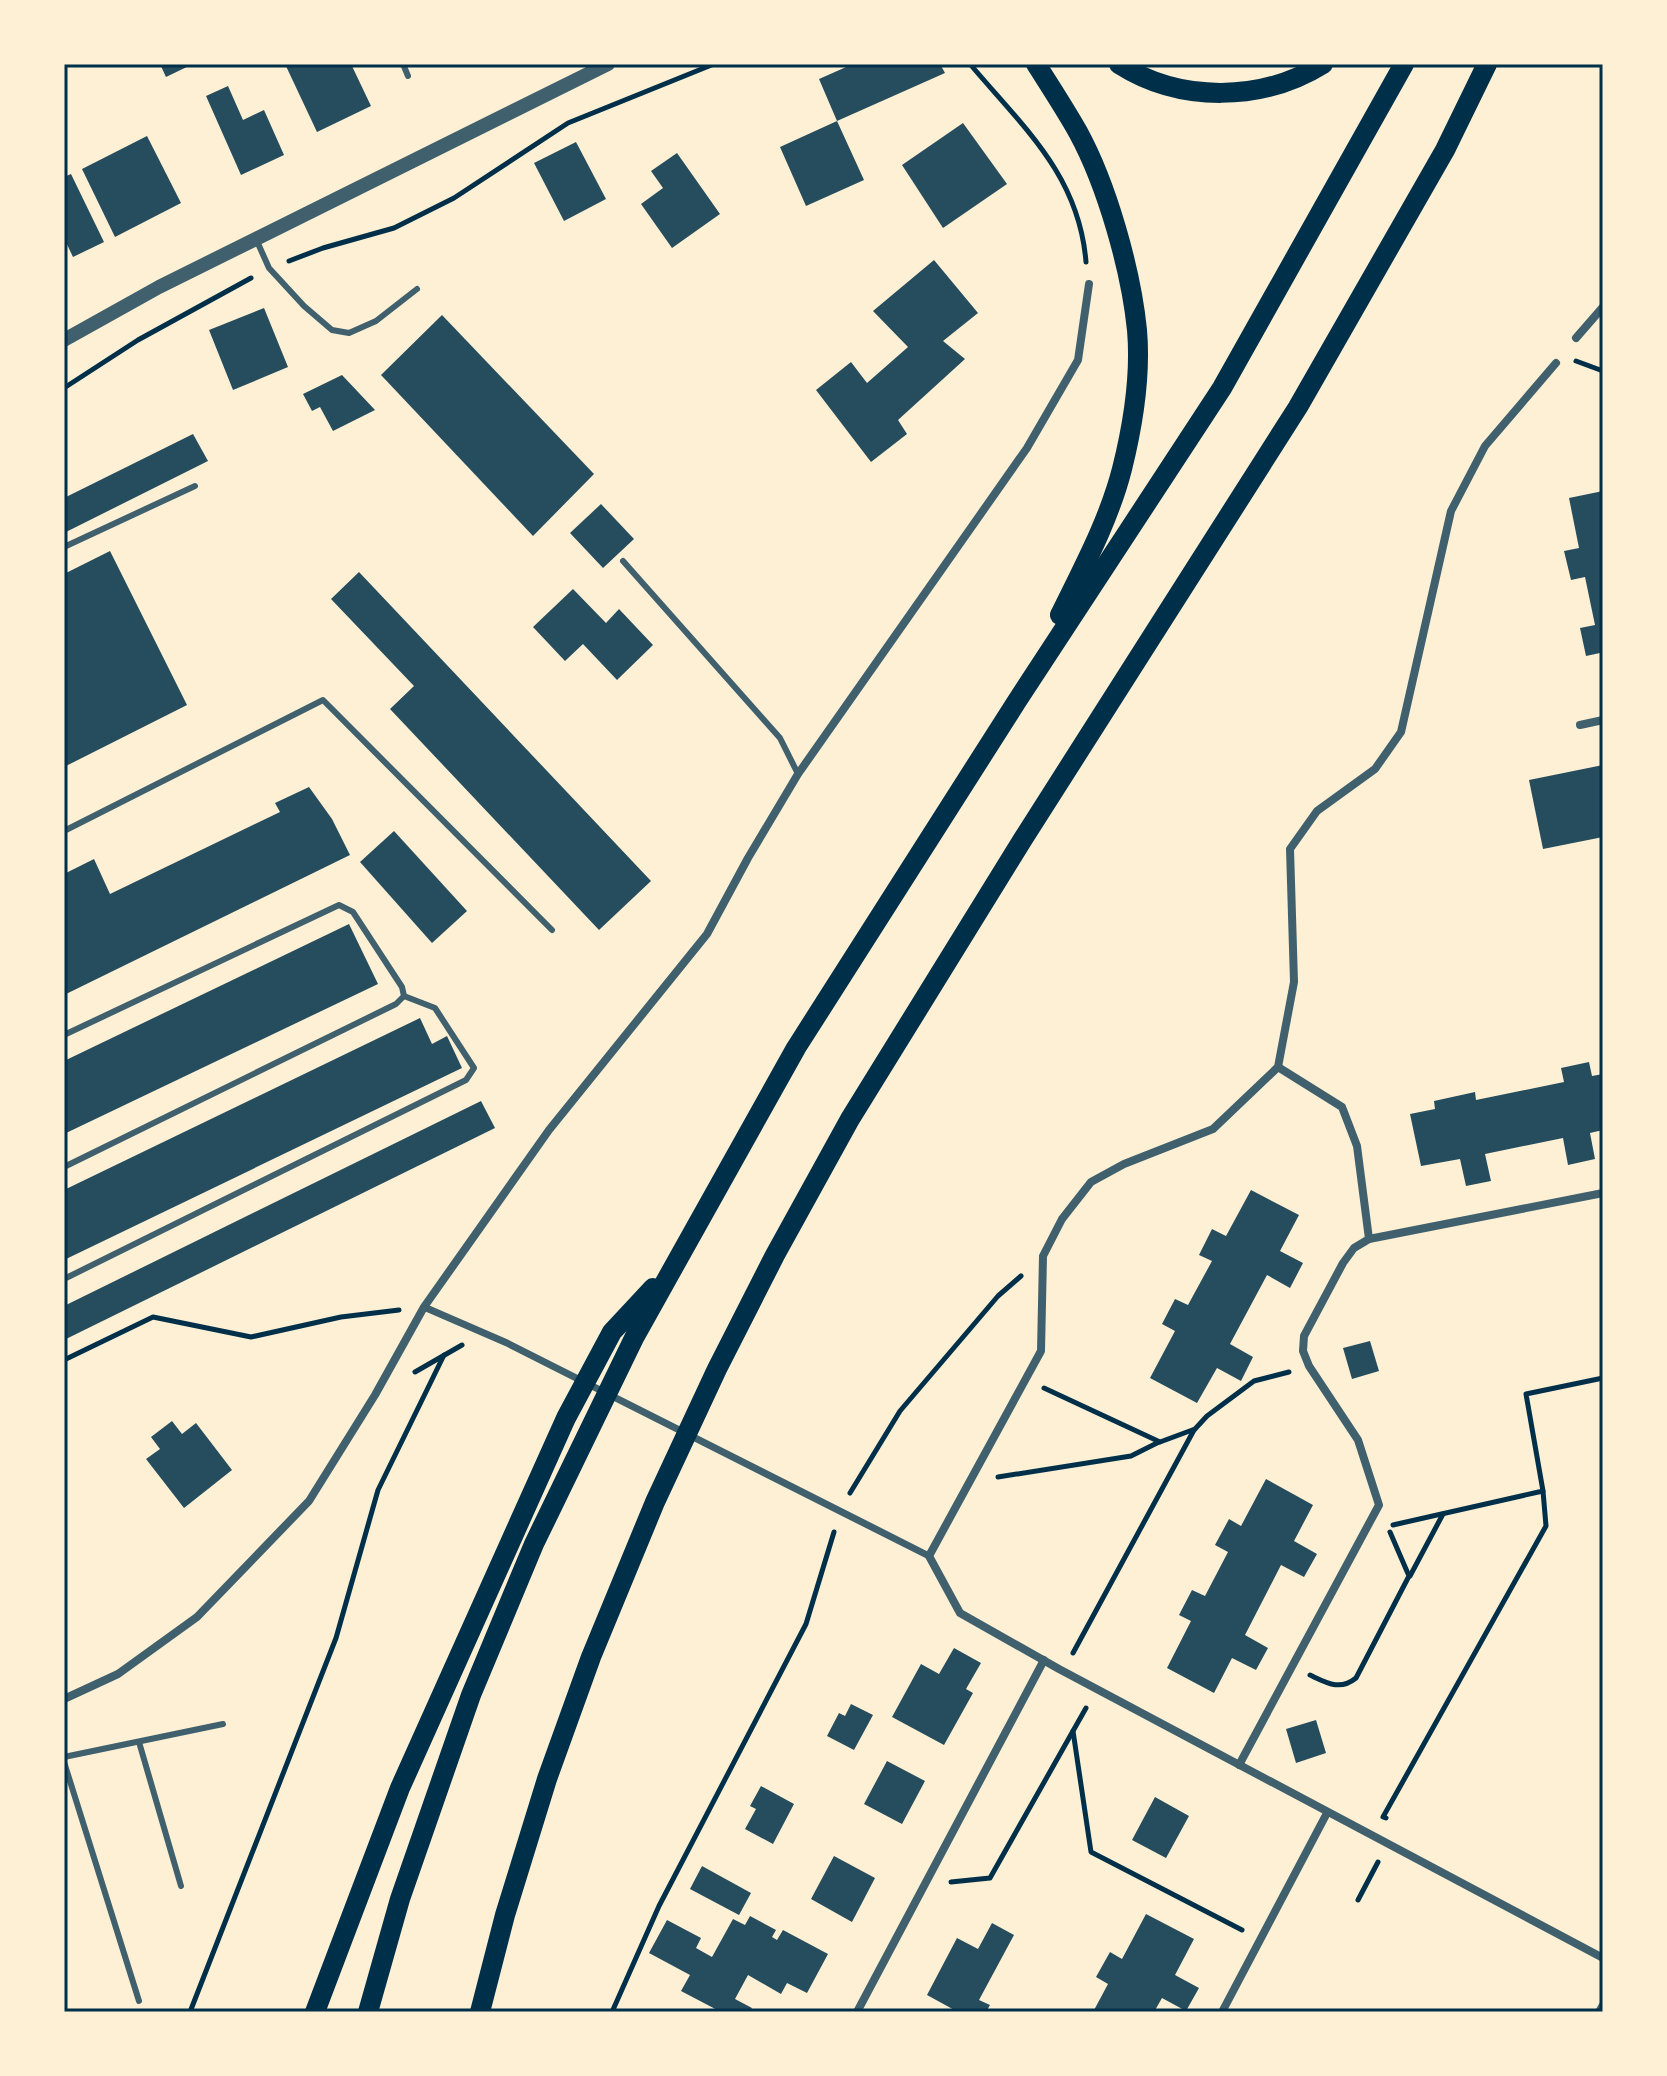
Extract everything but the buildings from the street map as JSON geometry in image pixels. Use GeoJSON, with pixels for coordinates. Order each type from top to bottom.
{"type":"FeatureCollection","features":[{"type":"Feature","properties":{"kind":"main road"},"geometry":{"type":"LineString","coordinates":[[1017,701],[1095,545],[1122,471],[1136,402],[1137,331],[1121,249],[1106,200],[1079,134],[1036,64]]}},
{"type":"Feature","properties":{"kind":"main road"},"geometry":{"type":"LineString","coordinates":[[1119,64],[1134,74],[1183,90],[1228,95],[1273,87],[1323,64]]}},
{"type":"Feature","properties":{"kind":"main road"},"geometry":{"type":"LineString","coordinates":[[368,2012],[400,1899],[471,1695],[534,1544],[635,1336],[796,1048],[1017,701],[1222,388],[1404,64]]}},
{"type":"Feature","properties":{"kind":"main road"},"geometry":{"type":"LineString","coordinates":[[480,2012],[505,1915],[547,1779],[591,1657],[655,1502],[775,1255],[850,1119],[1023,839],[1298,407],[1445,150],[1487,64]]}},
{"type":"Feature","properties":{"kind":"main road"},"geometry":{"type":"LineString","coordinates":[[315,2012],[411,1762],[566,1418],[612,1332],[674,1264]]}},
{"type":"Feature","properties":{"kind":"street"},"geometry":{"type":"LineString","coordinates":[[64,340],[159,287],[608,64]]}},
{"type":"Feature","properties":{"kind":"street"},"geometry":{"type":"LineString","coordinates":[[64,1699],[118,1674],[197,1617],[309,1501],[375,1395],[424,1307],[549,1130],[707,934],[798,774],[1027,448],[1078,360],[1089,284]]}},
{"type":"Feature","properties":{"kind":"street"},"geometry":{"type":"LineString","coordinates":[[1576,338],[1603,307]]}},
{"type":"Feature","properties":{"kind":"street"},"geometry":{"type":"LineString","coordinates":[[929,1556],[1041,1351],[1043,1256],[1062,1219],[1091,1182],[1124,1164],[1213,1129],[1278,1067],[1294,982],[1290,849],[1317,811],[1375,769],[1401,732],[1451,511],[1485,446],[1556,363]]}},
{"type":"Feature","properties":{"kind":"street"},"geometry":{"type":"LineString","coordinates":[[1580,725],[1603,720]]}},
{"type":"Feature","properties":{"kind":"street"},"geometry":{"type":"LineString","coordinates":[[1278,1067],[1342,1107],[1357,1146],[1369,1239]]}},
{"type":"Feature","properties":{"kind":"street"},"geometry":{"type":"LineString","coordinates":[[1239,1765],[1379,1505],[1358,1440],[1309,1366],[1303,1351],[1304,1336],[1343,1263],[1354,1248],[1369,1239],[1603,1193]]}},
{"type":"Feature","properties":{"kind":"street"},"geometry":{"type":"LineString","coordinates":[[424,1307],[507,1343],[929,1556],[960,1613],[1327,1813],[1603,1958]]}},
{"type":"Feature","properties":{"kind":"street"},"geometry":{"type":"LineString","coordinates":[[857,2012],[1044,1660]]}},
{"type":"Feature","properties":{"kind":"street"},"geometry":{"type":"LineString","coordinates":[[1222,2012],[1327,1813]]}},
{"type":"Feature","properties":{"kind":"street"},"geometry":{"type":"LineString","coordinates":[[1599,2012],[1603,2005]]}},
{"type":"Feature","properties":{"kind":"lane"},"geometry":{"type":"LineString","coordinates":[[403,64],[408,76]]}},
{"type":"Feature","properties":{"kind":"lane"},"geometry":{"type":"LineString","coordinates":[[256,239],[269,268],[304,306],[332,330],[349,333],[376,321],[417,289]]}},
{"type":"Feature","properties":{"kind":"lane"},"geometry":{"type":"LineString","coordinates":[[64,547],[195,486]]}},
{"type":"Feature","properties":{"kind":"lane"},"geometry":{"type":"LineString","coordinates":[[623,561],[780,738],[798,774]]}},
{"type":"Feature","properties":{"kind":"lane"},"geometry":{"type":"LineString","coordinates":[[64,831],[323,700],[552,930]]}},
{"type":"Feature","properties":{"kind":"lane"},"geometry":{"type":"LineString","coordinates":[[64,1035],[339,905],[353,912],[402,987],[404,996]]}},
{"type":"Feature","properties":{"kind":"lane"},"geometry":{"type":"LineString","coordinates":[[64,1167],[396,1004],[404,996]]}},
{"type":"Feature","properties":{"kind":"lane"},"geometry":{"type":"LineString","coordinates":[[64,1279],[466,1080],[474,1068],[435,1008],[404,996]]}},
{"type":"Feature","properties":{"kind":"lane"},"geometry":{"type":"LineString","coordinates":[[139,2001],[64,1760],[223,1724]]}},
{"type":"Feature","properties":{"kind":"lane"},"geometry":{"type":"LineString","coordinates":[[139,1742],[181,1886]]}},
{"type":"Feature","properties":{"kind":"path"},"geometry":{"type":"LineString","coordinates":[[64,388],[138,340],[269,268],[323,248],[394,228],[454,198],[568,123],[714,64]]}},
{"type":"Feature","properties":{"kind":"path"},"geometry":{"type":"LineString","coordinates":[[970,64],[1053,162],[1072,196],[1084,236],[1089,284]]}},
{"type":"Feature","properties":{"kind":"path"},"geometry":{"type":"LineString","coordinates":[[612,2012],[659,1906],[806,1624],[841,1510],[900,1411],[998,1296],[1043,1256]]}},
{"type":"Feature","properties":{"kind":"path"},"geometry":{"type":"LineString","coordinates":[[64,1360],[153,1317],[251,1337],[341,1317],[424,1307]]}},
{"type":"Feature","properties":{"kind":"path"},"geometry":{"type":"LineString","coordinates":[[375,1395],[483,1332]]}},
{"type":"Feature","properties":{"kind":"path"},"geometry":{"type":"LineString","coordinates":[[190,2012],[336,1638],[378,1490],[444,1355]]}},
{"type":"Feature","properties":{"kind":"path"},"geometry":{"type":"LineString","coordinates":[[1059,1669],[1073,1654],[1195,1429],[1207,1416],[1254,1381],[1309,1366]]}},
{"type":"Feature","properties":{"kind":"path"},"geometry":{"type":"LineString","coordinates":[[1397,1824],[1383,1817],[1546,1526],[1526,1394],[1603,1378]]}},
{"type":"Feature","properties":{"kind":"path"},"geometry":{"type":"LineString","coordinates":[[1027,1379],[1160,1442]]}},
{"type":"Feature","properties":{"kind":"path"},"geometry":{"type":"LineString","coordinates":[[970,1482],[1131,1456],[1195,1429]]}},
{"type":"Feature","properties":{"kind":"path"},"geometry":{"type":"LineString","coordinates":[[1409,1576],[1388,1526],[1543,1491]]}},
{"type":"Feature","properties":{"kind":"path"},"geometry":{"type":"LineString","coordinates":[[1292,1667],[1334,1686],[1347,1686],[1356,1678],[1443,1514]]}},
{"type":"Feature","properties":{"kind":"path"},"geometry":{"type":"LineString","coordinates":[[944,1894],[951,1881],[990,1878],[1097,1689]]}},
{"type":"Feature","properties":{"kind":"path"},"geometry":{"type":"LineString","coordinates":[[1073,1731],[1091,1852],[1261,1939]]}},
{"type":"Feature","properties":{"kind":"path"},"geometry":{"type":"LineString","coordinates":[[1358,1900],[1387,1844]]}}]}
